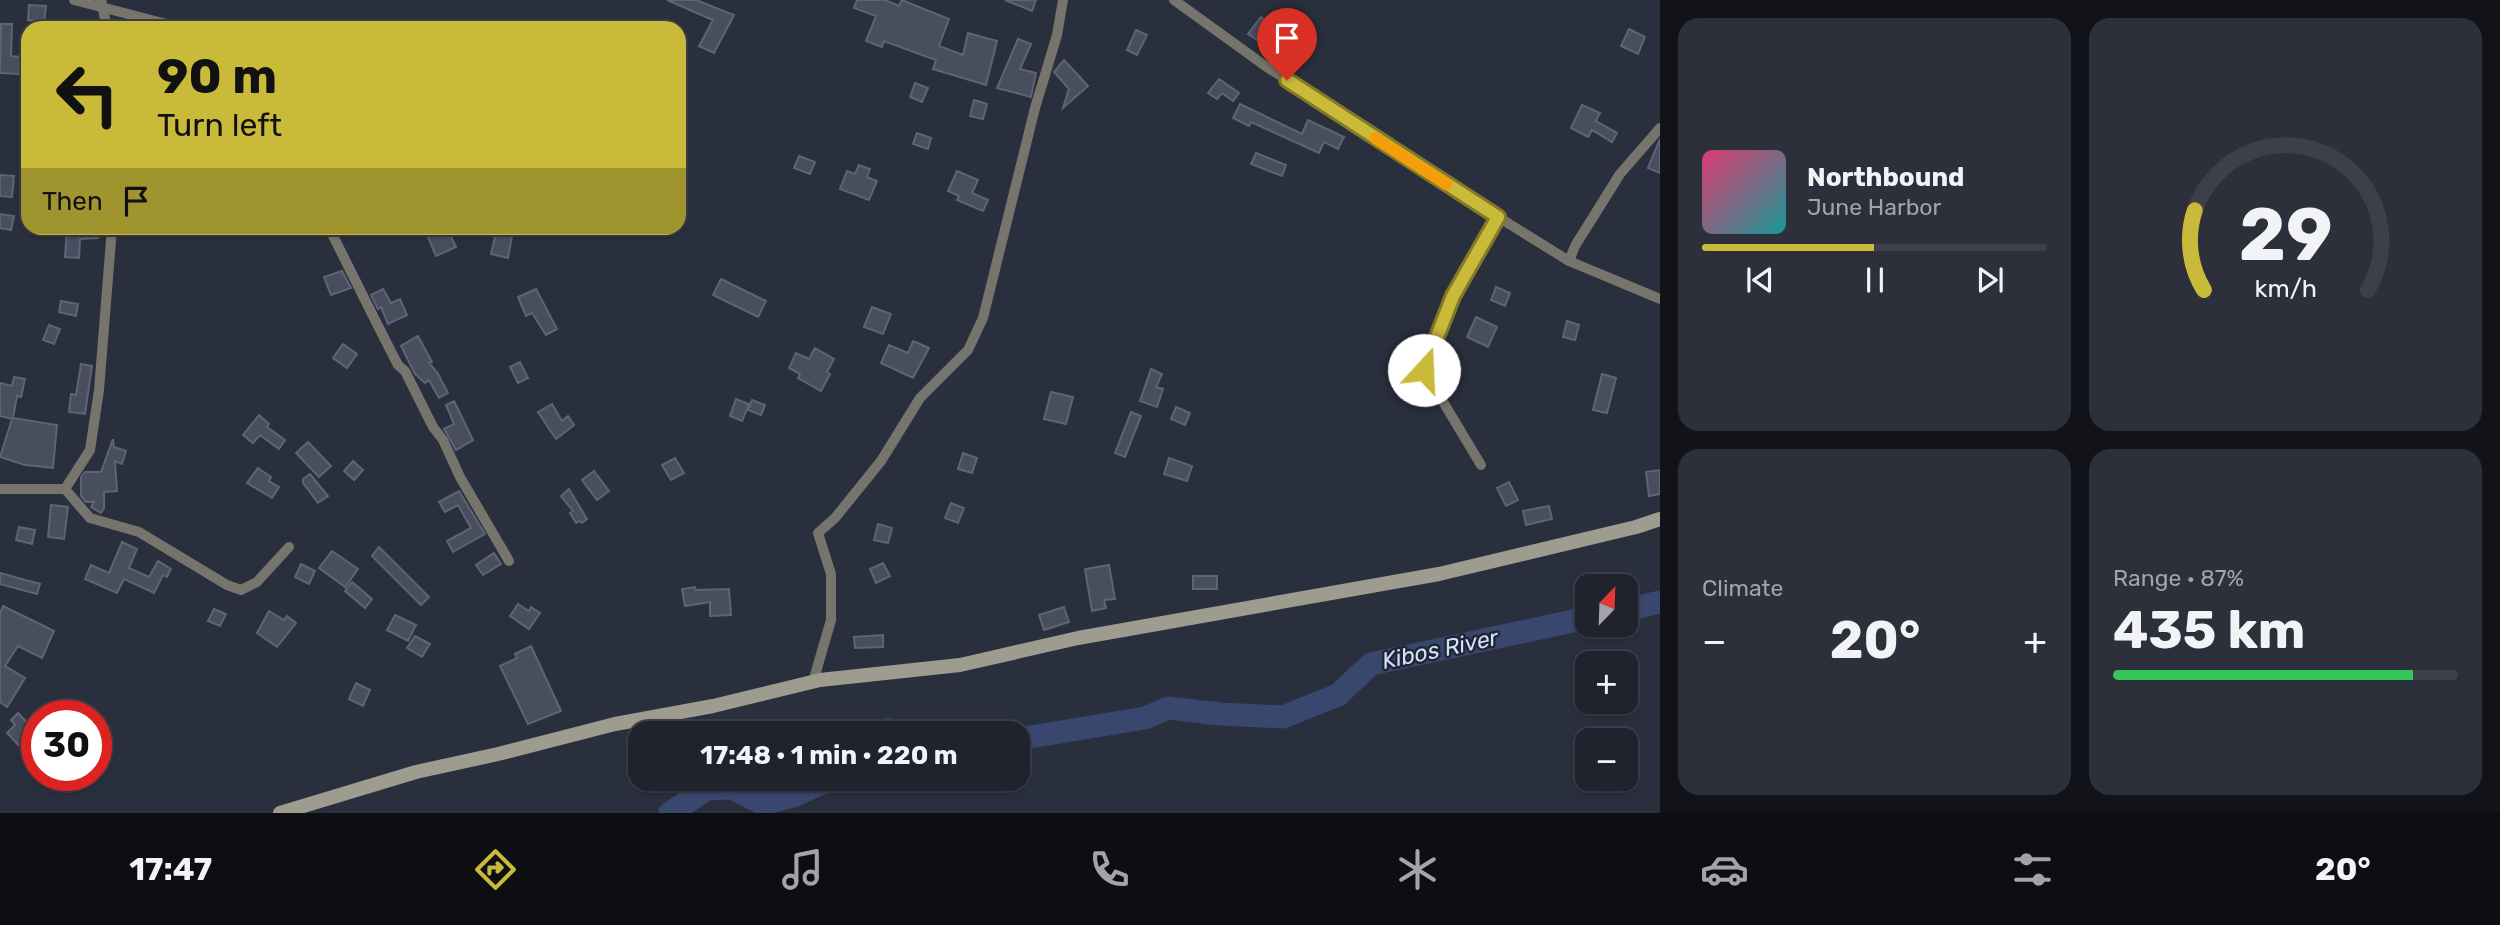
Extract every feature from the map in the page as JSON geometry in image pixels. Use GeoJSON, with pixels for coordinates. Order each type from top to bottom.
{"type":"FeatureCollection","features":[{"type":"Feature","properties":{"kind":"main road"},"geometry":{"type":"LineString","coordinates":[[280,813],[416,772],[615,724],[713,706],[813,682],[960,665],[1078,638],[1439,574],[1660,519]]}},
{"type":"Feature","properties":{"kind":"street"},"geometry":{"type":"LineString","coordinates":[[74,0],[101,4],[158,21]]}},
{"type":"Feature","properties":{"kind":"street"},"geometry":{"type":"LineString","coordinates":[[813,682],[831,620],[831,574],[818,533],[835,518],[881,461],[920,398],[968,350],[983,318],[1032,121],[1057,35],[1063,0]]}},
{"type":"Feature","properties":{"kind":"street"},"geometry":{"type":"LineString","coordinates":[[1174,0],[1264,65],[1569,261],[1660,299]]}},
{"type":"Feature","properties":{"kind":"street"},"geometry":{"type":"LineString","coordinates":[[101,4],[105,21]]}},
{"type":"Feature","properties":{"kind":"street"},"geometry":{"type":"LineString","coordinates":[[1569,261],[1575,246],[1620,174],[1660,128]]}},
{"type":"Feature","properties":{"kind":"street"},"geometry":{"type":"LineString","coordinates":[[1481,465],[1424,370],[1453,296],[1498,217]]}},
{"type":"Feature","properties":{"kind":"street"},"geometry":{"type":"LineString","coordinates":[[65,489],[90,450],[99,390],[112,235]]}},
{"type":"Feature","properties":{"kind":"street"},"geometry":{"type":"LineString","coordinates":[[333,235],[364,295],[367,308],[398,365],[405,371],[460,477],[509,561]]}},
{"type":"Feature","properties":{"kind":"street"},"geometry":{"type":"LineString","coordinates":[[0,489],[65,489],[90,518],[139,532],[227,585],[241,590],[257,582],[289,547]]}},
{"type":"Feature","properties":{"kind":"building"},"geometry":{"type":"Polygon","coordinates":[[[667,0],[696,0],[734,15],[714,53],[699,46],[713,20],[667,0]]]}},
{"type":"Feature","properties":{"kind":"building"},"geometry":{"type":"Polygon","coordinates":[[[857,0],[885,0],[899,6],[902,0],[949,19],[939,46],[963,55],[968,33],[997,41],[986,85],[933,69],[936,60],[884,41],[882,47],[866,41],[876,16],[854,8],[857,0]]]}},
{"type":"Feature","properties":{"kind":"building"},"geometry":{"type":"Polygon","coordinates":[[[1005,0],[1036,0],[1032,11],[1005,0]]]}},
{"type":"Feature","properties":{"kind":"building"},"geometry":{"type":"Polygon","coordinates":[[[29,5],[46,6],[44,21],[28,20],[29,5]]]}},
{"type":"Feature","properties":{"kind":"building"},"geometry":{"type":"Polygon","coordinates":[[[1261,17],[1270,23],[1257,40],[1248,34],[1261,17]]]}},
{"type":"Feature","properties":{"kind":"building"},"geometry":{"type":"Polygon","coordinates":[[[1,24],[12,24],[11,56],[20,57],[19,74],[0,73],[1,24]]]}},
{"type":"Feature","properties":{"kind":"building"},"geometry":{"type":"Polygon","coordinates":[[[1629,29],[1645,37],[1638,54],[1621,46],[1629,29]]]}},
{"type":"Feature","properties":{"kind":"building"},"geometry":{"type":"Polygon","coordinates":[[[1136,30],[1147,35],[1137,55],[1127,50],[1136,30]]]}},
{"type":"Feature","properties":{"kind":"building"},"geometry":{"type":"Polygon","coordinates":[[[1018,39],[1031,44],[1020,69],[1036,73],[1031,97],[997,88],[1018,39]]]}},
{"type":"Feature","properties":{"kind":"building"},"geometry":{"type":"Polygon","coordinates":[[[1064,60],[1088,86],[1063,108],[1069,89],[1054,72],[1064,60]]]}},
{"type":"Feature","properties":{"kind":"building"},"geometry":{"type":"Polygon","coordinates":[[[1219,79],[1239,93],[1233,101],[1222,93],[1217,99],[1208,93],[1219,79]]]}},
{"type":"Feature","properties":{"kind":"building"},"geometry":{"type":"Polygon","coordinates":[[[915,83],[928,88],[922,102],[910,97],[915,83]]]}},
{"type":"Feature","properties":{"kind":"building"},"geometry":{"type":"Polygon","coordinates":[[[974,100],[987,104],[983,119],[970,116],[974,100]]]}},
{"type":"Feature","properties":{"kind":"building"},"geometry":{"type":"Polygon","coordinates":[[[1240,104],[1302,134],[1308,120],[1344,137],[1338,149],[1324,142],[1319,153],[1251,122],[1249,126],[1233,118],[1240,104]]]}},
{"type":"Feature","properties":{"kind":"building"},"geometry":{"type":"Polygon","coordinates":[[[1582,105],[1600,113],[1596,121],[1617,133],[1612,142],[1592,130],[1588,137],[1571,128],[1582,105]]]}},
{"type":"Feature","properties":{"kind":"building"},"geometry":{"type":"Polygon","coordinates":[[[917,133],[931,138],[928,149],[913,144],[917,133]]]}},
{"type":"Feature","properties":{"kind":"building"},"geometry":{"type":"Polygon","coordinates":[[[1660,139],[1660,173],[1648,168],[1660,139]]]}},
{"type":"Feature","properties":{"kind":"building"},"geometry":{"type":"Polygon","coordinates":[[[1256,153],[1286,165],[1282,176],[1251,164],[1256,153]]]}},
{"type":"Feature","properties":{"kind":"building"},"geometry":{"type":"Polygon","coordinates":[[[799,156],[815,162],[810,174],[794,168],[799,156]]]}},
{"type":"Feature","properties":{"kind":"building"},"geometry":{"type":"Polygon","coordinates":[[[859,165],[870,169],[867,177],[877,181],[869,200],[840,189],[847,171],[855,174],[859,165]]]}},
{"type":"Feature","properties":{"kind":"building"},"geometry":{"type":"Polygon","coordinates":[[[957,171],[978,180],[972,193],[988,200],[983,211],[957,200],[959,196],[948,191],[957,171]]]}},
{"type":"Feature","properties":{"kind":"building"},"geometry":{"type":"Polygon","coordinates":[[[0,175],[14,176],[12,197],[0,196],[0,175]]]}},
{"type":"Feature","properties":{"kind":"building"},"geometry":{"type":"Polygon","coordinates":[[[0,214],[14,216],[11,230],[0,228],[0,214]]]}},
{"type":"Feature","properties":{"kind":"building"},"geometry":{"type":"Polygon","coordinates":[[[67,235],[98,235],[98,238],[80,239],[79,258],[65,257],[67,235]]]}},
{"type":"Feature","properties":{"kind":"building"},"geometry":{"type":"Polygon","coordinates":[[[427,235],[450,235],[456,247],[436,256],[427,235]]]}},
{"type":"Feature","properties":{"kind":"building"},"geometry":{"type":"Polygon","coordinates":[[[496,235],[512,236],[508,258],[491,254],[496,235]]]}},
{"type":"Feature","properties":{"kind":"building"},"geometry":{"type":"Polygon","coordinates":[[[342,271],[351,288],[331,295],[324,277],[342,271]]]}},
{"type":"Feature","properties":{"kind":"building"},"geometry":{"type":"Polygon","coordinates":[[[721,279],[766,301],[758,317],[713,295],[721,279]]]}},
{"type":"Feature","properties":{"kind":"building"},"geometry":{"type":"Polygon","coordinates":[[[1496,287],[1510,293],[1505,306],[1491,300],[1496,287]]]}},
{"type":"Feature","properties":{"kind":"building"},"geometry":{"type":"Polygon","coordinates":[[[383,289],[391,303],[400,299],[407,315],[388,324],[381,307],[378,309],[371,295],[383,289]]]}},
{"type":"Feature","properties":{"kind":"building"},"geometry":{"type":"Polygon","coordinates":[[[536,289],[557,329],[546,335],[532,313],[526,316],[518,297],[536,289]]]}},
{"type":"Feature","properties":{"kind":"building"},"geometry":{"type":"Polygon","coordinates":[[[61,301],[78,304],[76,316],[59,312],[61,301]]]}},
{"type":"Feature","properties":{"kind":"building"},"geometry":{"type":"Polygon","coordinates":[[[872,307],[891,314],[883,334],[864,327],[872,307]]]}},
{"type":"Feature","properties":{"kind":"building"},"geometry":{"type":"Polygon","coordinates":[[[1476,317],[1497,327],[1488,347],[1467,337],[1476,317]]]}},
{"type":"Feature","properties":{"kind":"building"},"geometry":{"type":"Polygon","coordinates":[[[1567,321],[1579,325],[1575,340],[1563,337],[1567,321]]]}},
{"type":"Feature","properties":{"kind":"building"},"geometry":{"type":"Polygon","coordinates":[[[49,325],[60,329],[54,344],[43,340],[49,325]]]}},
{"type":"Feature","properties":{"kind":"building"},"geometry":{"type":"Polygon","coordinates":[[[418,336],[432,362],[429,363],[448,393],[439,398],[429,380],[425,383],[415,374],[401,346],[418,336]]]}},
{"type":"Feature","properties":{"kind":"building"},"geometry":{"type":"Polygon","coordinates":[[[913,341],[929,348],[913,378],[881,363],[889,345],[908,353],[913,341]]]}},
{"type":"Feature","properties":{"kind":"building"},"geometry":{"type":"Polygon","coordinates":[[[343,344],[357,354],[347,368],[333,358],[343,344]]]}},
{"type":"Feature","properties":{"kind":"building"},"geometry":{"type":"Polygon","coordinates":[[[815,348],[834,359],[821,391],[798,378],[800,374],[789,368],[796,353],[809,359],[815,348]]]}},
{"type":"Feature","properties":{"kind":"building"},"geometry":{"type":"Polygon","coordinates":[[[520,362],[528,378],[518,383],[510,367],[520,362]]]}},
{"type":"Feature","properties":{"kind":"building"},"geometry":{"type":"Polygon","coordinates":[[[81,364],[92,366],[85,414],[69,412],[71,394],[76,395],[81,364]]]}},
{"type":"Feature","properties":{"kind":"building"},"geometry":{"type":"Polygon","coordinates":[[[1151,369],[1162,374],[1156,387],[1163,389],[1157,407],[1140,401],[1151,369]]]}},
{"type":"Feature","properties":{"kind":"building"},"geometry":{"type":"Polygon","coordinates":[[[1602,374],[1616,378],[1607,413],[1593,410],[1602,374]]]}},
{"type":"Feature","properties":{"kind":"building"},"geometry":{"type":"Polygon","coordinates":[[[14,377],[25,379],[21,397],[17,396],[13,418],[57,425],[53,468],[25,465],[0,457],[12,419],[0,416],[0,383],[12,386],[14,377]]]}},
{"type":"Feature","properties":{"kind":"building"},"geometry":{"type":"Polygon","coordinates":[[[1051,392],[1073,397],[1066,424],[1044,419],[1051,392]]]}},
{"type":"Feature","properties":{"kind":"building"},"geometry":{"type":"Polygon","coordinates":[[[736,399],[749,404],[742,421],[730,416],[736,399]]]}},
{"type":"Feature","properties":{"kind":"building"},"geometry":{"type":"Polygon","coordinates":[[[752,400],[765,405],[761,415],[748,410],[752,400]]]}},
{"type":"Feature","properties":{"kind":"building"},"geometry":{"type":"Polygon","coordinates":[[[454,401],[473,440],[456,450],[444,429],[454,424],[446,405],[454,401]]]}},
{"type":"Feature","properties":{"kind":"building"},"geometry":{"type":"Polygon","coordinates":[[[552,404],[562,421],[568,416],[574,425],[556,439],[538,412],[552,404]]]}},
{"type":"Feature","properties":{"kind":"building"},"geometry":{"type":"Polygon","coordinates":[[[1176,407],[1190,413],[1185,425],[1171,419],[1176,407]]]}},
{"type":"Feature","properties":{"kind":"building"},"geometry":{"type":"Polygon","coordinates":[[[1131,412],[1141,416],[1125,457],[1115,453],[1131,412]]]}},
{"type":"Feature","properties":{"kind":"building"},"geometry":{"type":"Polygon","coordinates":[[[259,415],[269,424],[267,427],[285,440],[279,449],[260,435],[253,443],[243,435],[259,415]]]}},
{"type":"Feature","properties":{"kind":"building"},"geometry":{"type":"Polygon","coordinates":[[[113,439],[114,447],[126,451],[122,464],[115,461],[117,491],[104,492],[104,508],[101,513],[91,507],[94,502],[86,502],[81,496],[81,477],[85,472],[101,472],[113,439]]]}},
{"type":"Feature","properties":{"kind":"building"},"geometry":{"type":"Polygon","coordinates":[[[308,442],[331,466],[319,477],[296,453],[308,442]]]}},
{"type":"Feature","properties":{"kind":"building"},"geometry":{"type":"Polygon","coordinates":[[[963,453],[977,458],[972,473],[958,469],[963,453]]]}},
{"type":"Feature","properties":{"kind":"building"},"geometry":{"type":"Polygon","coordinates":[[[675,458],[684,473],[671,480],[662,465],[675,458]]]}},
{"type":"Feature","properties":{"kind":"building"},"geometry":{"type":"Polygon","coordinates":[[[1169,458],[1192,466],[1187,481],[1164,474],[1169,458]]]}},
{"type":"Feature","properties":{"kind":"building"},"geometry":{"type":"Polygon","coordinates":[[[353,461],[363,470],[354,480],[344,471],[353,461]]]}},
{"type":"Feature","properties":{"kind":"building"},"geometry":{"type":"Polygon","coordinates":[[[258,468],[271,477],[269,481],[279,487],[272,498],[247,483],[258,468]]]}},
{"type":"Feature","properties":{"kind":"building"},"geometry":{"type":"Polygon","coordinates":[[[1660,470],[1660,494],[1649,496],[1646,472],[1660,470]]]}},
{"type":"Feature","properties":{"kind":"building"},"geometry":{"type":"Polygon","coordinates":[[[594,471],[609,491],[597,500],[582,480],[594,471]]]}},
{"type":"Feature","properties":{"kind":"building"},"geometry":{"type":"Polygon","coordinates":[[[310,474],[328,496],[318,503],[303,483],[303,479],[310,474]]]}},
{"type":"Feature","properties":{"kind":"building"},"geometry":{"type":"Polygon","coordinates":[[[1509,482],[1518,500],[1506,506],[1497,488],[1509,482]]]}},
{"type":"Feature","properties":{"kind":"building"},"geometry":{"type":"Polygon","coordinates":[[[569,489],[587,519],[582,523],[576,523],[570,513],[573,511],[561,496],[569,489]]]}},
{"type":"Feature","properties":{"kind":"building"},"geometry":{"type":"Polygon","coordinates":[[[459,491],[485,534],[453,552],[447,541],[471,528],[458,505],[445,512],[439,502],[459,491]]]}},
{"type":"Feature","properties":{"kind":"building"},"geometry":{"type":"Polygon","coordinates":[[[951,503],[964,508],[958,523],[945,518],[951,503]]]}},
{"type":"Feature","properties":{"kind":"building"},"geometry":{"type":"Polygon","coordinates":[[[51,505],[68,507],[64,539],[48,537],[51,505]]]}},
{"type":"Feature","properties":{"kind":"building"},"geometry":{"type":"Polygon","coordinates":[[[1549,506],[1552,519],[1526,525],[1523,511],[1549,506]]]}},
{"type":"Feature","properties":{"kind":"building"},"geometry":{"type":"Polygon","coordinates":[[[878,524],[892,528],[888,543],[874,540],[878,524]]]}},
{"type":"Feature","properties":{"kind":"building"},"geometry":{"type":"Polygon","coordinates":[[[19,527],[35,530],[32,544],[16,540],[19,527]]]}},
{"type":"Feature","properties":{"kind":"building"},"geometry":{"type":"Polygon","coordinates":[[[122,542],[137,549],[129,568],[149,577],[158,561],[171,569],[167,577],[163,575],[154,593],[124,579],[117,593],[85,579],[91,565],[109,573],[122,542]]]}},
{"type":"Feature","properties":{"kind":"building"},"geometry":{"type":"Polygon","coordinates":[[[379,547],[429,597],[421,605],[372,556],[379,547]]]}},
{"type":"Feature","properties":{"kind":"building"},"geometry":{"type":"Polygon","coordinates":[[[332,551],[358,569],[345,587],[319,568],[332,551]]]}},
{"type":"Feature","properties":{"kind":"building"},"geometry":{"type":"Polygon","coordinates":[[[494,553],[501,564],[483,575],[476,565],[494,553]]]}},
{"type":"Feature","properties":{"kind":"building"},"geometry":{"type":"Polygon","coordinates":[[[883,563],[890,576],[876,583],[870,569],[883,563]]]}},
{"type":"Feature","properties":{"kind":"building"},"geometry":{"type":"Polygon","coordinates":[[[301,564],[315,571],[309,584],[295,577],[301,564]]]}},
{"type":"Feature","properties":{"kind":"building"},"geometry":{"type":"Polygon","coordinates":[[[1109,565],[1115,599],[1104,600],[1106,608],[1092,611],[1085,569],[1109,565]]]}},
{"type":"Feature","properties":{"kind":"building"},"geometry":{"type":"Polygon","coordinates":[[[0,573],[40,584],[37,594],[0,584],[0,573]]]}},
{"type":"Feature","properties":{"kind":"building"},"geometry":{"type":"Polygon","coordinates":[[[1193,576],[1217,576],[1217,589],[1193,589],[1193,576]]]}},
{"type":"Feature","properties":{"kind":"building"},"geometry":{"type":"Polygon","coordinates":[[[352,582],[372,599],[365,608],[345,591],[352,582]]]}},
{"type":"Feature","properties":{"kind":"building"},"geometry":{"type":"Polygon","coordinates":[[[695,587],[696,590],[729,589],[731,615],[710,616],[710,602],[685,606],[682,589],[695,587]]]}},
{"type":"Feature","properties":{"kind":"building"},"geometry":{"type":"Polygon","coordinates":[[[518,604],[529,611],[531,607],[540,613],[529,629],[510,616],[518,604]]]}},
{"type":"Feature","properties":{"kind":"building"},"geometry":{"type":"Polygon","coordinates":[[[3,606],[54,631],[42,658],[18,646],[5,666],[25,678],[7,707],[0,702],[0,614],[3,606]]]}},
{"type":"Feature","properties":{"kind":"building"},"geometry":{"type":"Polygon","coordinates":[[[1064,607],[1069,622],[1044,630],[1039,615],[1064,607]]]}},
{"type":"Feature","properties":{"kind":"building"},"geometry":{"type":"Polygon","coordinates":[[[214,609],[226,614],[220,626],[208,621],[214,609]]]}},
{"type":"Feature","properties":{"kind":"building"},"geometry":{"type":"Polygon","coordinates":[[[269,611],[284,620],[287,616],[296,623],[277,647],[257,633],[269,611]]]}},
{"type":"Feature","properties":{"kind":"building"},"geometry":{"type":"Polygon","coordinates":[[[395,615],[416,625],[408,641],[387,630],[395,615]]]}},
{"type":"Feature","properties":{"kind":"building"},"geometry":{"type":"Polygon","coordinates":[[[883,635],[883,647],[855,648],[854,637],[883,635]]]}},
{"type":"Feature","properties":{"kind":"building"},"geometry":{"type":"Polygon","coordinates":[[[415,636],[430,644],[422,657],[407,648],[415,636]]]}},
{"type":"Feature","properties":{"kind":"building"},"geometry":{"type":"Polygon","coordinates":[[[531,646],[561,711],[528,724],[500,666],[517,658],[515,654],[531,646]]]}},
{"type":"Feature","properties":{"kind":"building"},"geometry":{"type":"Polygon","coordinates":[[[356,683],[370,690],[363,706],[349,699],[356,683]]]}},
{"type":"Feature","properties":{"kind":"building"},"geometry":{"type":"Polygon","coordinates":[[[18,713],[21,716],[21,748],[7,733],[15,725],[11,720],[18,713]]]}},
{"type":"Feature","properties":{"kind":"waterway","name":"Kibos River"},"geometry":{"type":"LineString","coordinates":[[1638,607],[1660,602]]}},
{"type":"Feature","properties":{"kind":"waterway","name":"Kibos River"},"geometry":{"type":"LineString","coordinates":[[1030,737],[1145,718],[1168,708],[1283,717],[1338,695],[1371,664],[1575,621]]}},
{"type":"Feature","properties":{"kind":"waterway","name":"Kibos River"},"geometry":{"type":"LineString","coordinates":[[670,813],[704,791]]}},
{"type":"Feature","properties":{"kind":"waterway","name":"Kibos River"},"geometry":{"type":"LineString","coordinates":[[738,791],[763,804],[804,791]]}},
{"type":"Feature","properties":{"kind":"slow traffic"},"geometry":{"type":"LineString","coordinates":[[1375,138],[1446,184]]}},
{"type":"Feature","properties":{"kind":"route"},"geometry":{"type":"LineString","coordinates":[[1287,80],[1498,217],[1453,296],[1424,370]]}}]}
